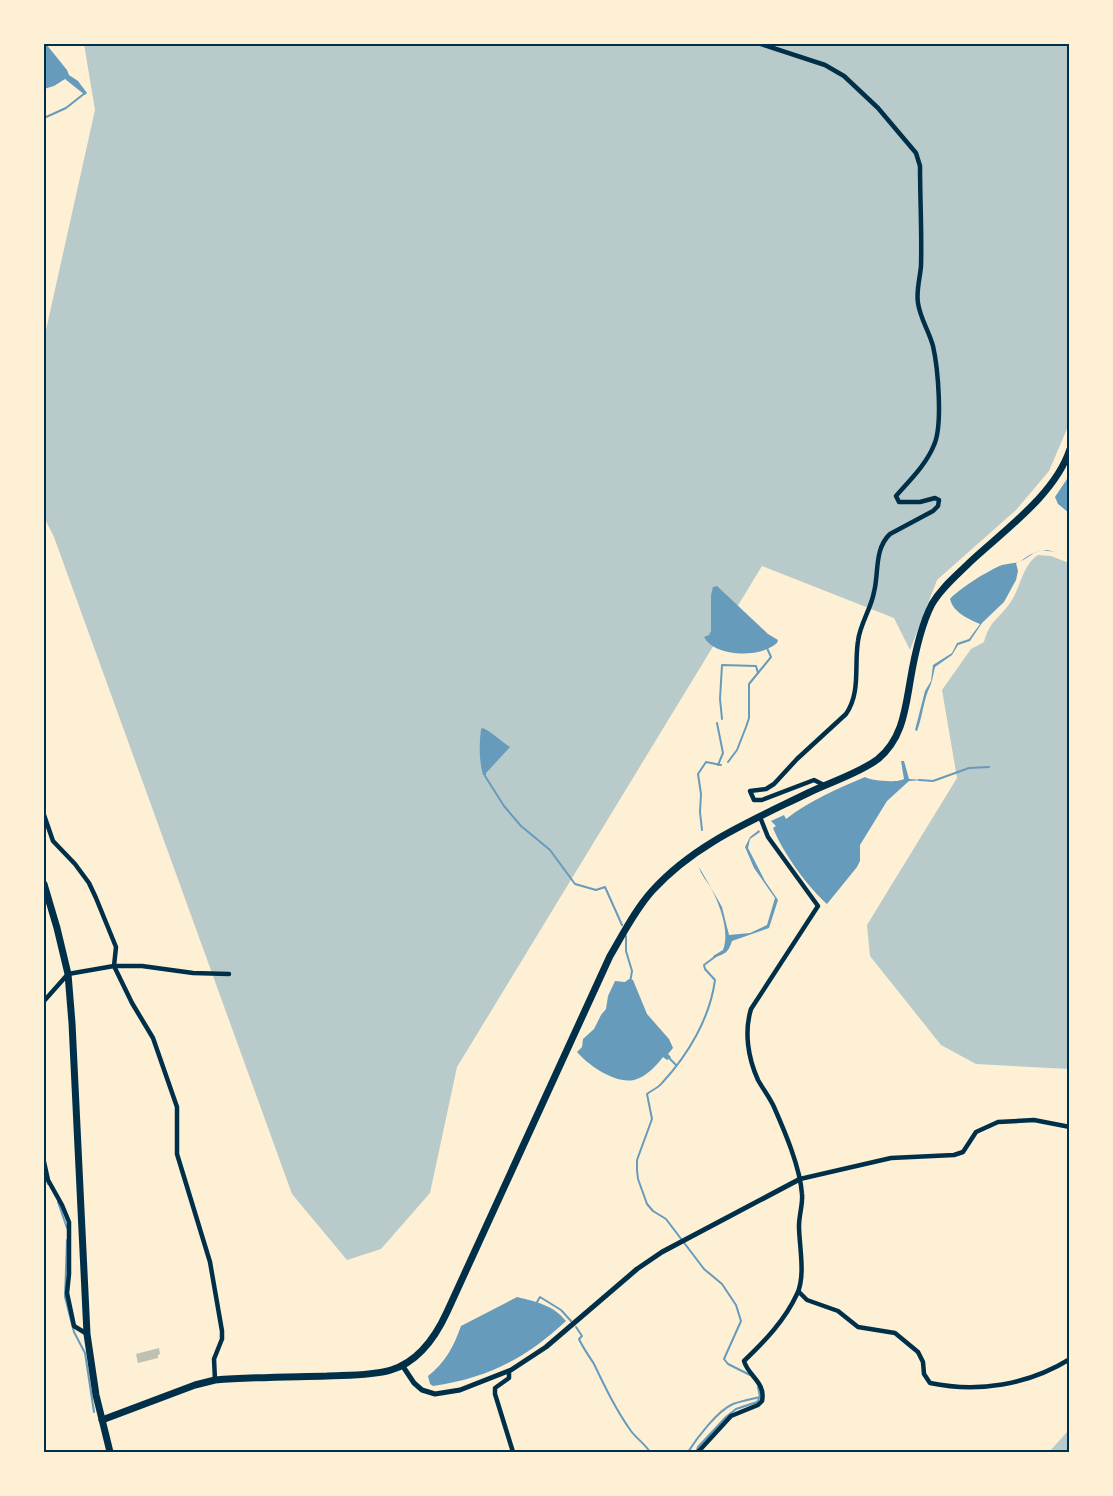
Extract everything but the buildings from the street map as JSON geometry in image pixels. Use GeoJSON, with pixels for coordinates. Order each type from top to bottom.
{"type":"FeatureCollection","features":[{"type":"Feature","properties":{"kind":"main road"},"geometry":{"type":"LineString","coordinates":[[102,1420],[195,1385],[216,1380],[358,1374],[392,1370],[428,1345],[438,1331],[610,956],[637,911],[651,892],[676,867],[714,840],[863,768],[886,752],[901,727],[914,660],[932,604],[950,580],[1037,500],[1059,472],[1070,449]]}},
{"type":"Feature","properties":{"kind":"main road"},"geometry":{"type":"LineString","coordinates":[[44,884],[68,974],[87,1334],[93,1377],[110,1452]]}},
{"type":"Feature","properties":{"kind":"street"},"geometry":{"type":"LineString","coordinates":[[761,44],[825,65],[844,75],[878,108],[916,153],[920,166],[921,266],[917,301],[932,343],[935,359],[939,407],[938,426],[935,445],[918,471],[896,496],[899,502],[920,502],[935,498],[939,500],[938,506],[890,534],[879,552],[874,593],[859,630],[855,694],[852,705],[846,714],[797,759],[774,784],[766,789],[750,791],[750,796],[754,800],[762,800],[814,780],[824,785]]}},
{"type":"Feature","properties":{"kind":"street"},"geometry":{"type":"LineString","coordinates":[[44,816],[53,841],[75,864],[89,883],[96,898],[116,947],[114,966],[153,1038],[177,1107],[177,1154],[210,1262],[222,1331],[222,1339],[214,1359],[216,1380]]}},
{"type":"Feature","properties":{"kind":"street"},"geometry":{"type":"LineString","coordinates":[[698,1452],[731,1416],[758,1405],[762,1401],[762,1389],[744,1361],[773,1333],[799,1292],[802,1244],[799,1226],[802,1196],[800,1179],[773,1106],[750,1059],[748,1017],[818,906],[768,837],[759,817]]}},
{"type":"Feature","properties":{"kind":"street"},"geometry":{"type":"LineString","coordinates":[[44,1001],[68,974],[114,966],[142,966],[187,972],[230,974]]}},
{"type":"Feature","properties":{"kind":"street"},"geometry":{"type":"LineString","coordinates":[[402,1365],[414,1383],[422,1390],[435,1394],[460,1390],[509,1371],[546,1347],[637,1269],[683,1241],[800,1179],[891,1158],[954,1155],[963,1152],[976,1132],[998,1122],[1034,1119],[1070,1127]]}},
{"type":"Feature","properties":{"kind":"street"},"geometry":{"type":"LineString","coordinates":[[44,1162],[48,1180],[69,1222],[67,1293],[74,1326],[87,1334]]}},
{"type":"Feature","properties":{"kind":"street"},"geometry":{"type":"LineString","coordinates":[[799,1292],[807,1300],[838,1311],[858,1327],[895,1333],[918,1352],[923,1362],[924,1374],[930,1383],[961,1387],[1015,1383],[1070,1359]]}},
{"type":"Feature","properties":{"kind":"street"},"geometry":{"type":"LineString","coordinates":[[509,1371],[509,1378],[495,1388],[495,1394],[513,1452]]}},
{"type":"Feature","properties":{"kind":"shaded area"},"geometry":{"type":"Polygon","coordinates":[[[84,44],[1069,44],[1069,424],[1049,471],[1016,510],[937,580],[910,650],[894,618],[762,566],[457,1067],[430,1193],[381,1249],[347,1260],[292,1194],[54,537],[44,517],[44,339],[95,110],[84,44]]]}},
{"type":"Feature","properties":{"kind":"shaded area"},"geometry":{"type":"Polygon","coordinates":[[[1038,555],[1051,556],[1069,563],[1069,1069],[976,1064],[941,1045],[870,956],[867,925],[957,778],[942,690],[971,649],[984,642],[992,624],[1014,597],[1028,565],[1038,555]]]}},
{"type":"Feature","properties":{"kind":"shaded area"},"geometry":{"type":"Polygon","coordinates":[[[1069,1430],[1069,1452],[1049,1452],[1069,1430]]]}},
{"type":"Feature","properties":{"kind":"water"},"geometry":{"type":"Polygon","coordinates":[[[44,44],[69,75],[78,81],[87,93],[85,95],[65,79],[44,89],[44,44]]]}},
{"type":"Feature","properties":{"kind":"water"},"geometry":{"type":"Polygon","coordinates":[[[1069,476],[1069,513],[1058,504],[1055,497],[1069,476]]]}},
{"type":"Feature","properties":{"kind":"water"},"geometry":{"type":"Polygon","coordinates":[[[1019,562],[1016,563],[1018,571],[1016,580],[1004,602],[982,623],[970,641],[958,645],[952,655],[935,667],[919,726],[917,731],[915,730],[925,691],[931,681],[933,665],[952,653],[957,643],[969,639],[980,624],[958,611],[950,599],[990,571],[1002,565],[1019,562]]]}},
{"type":"Feature","properties":{"kind":"water"},"geometry":{"type":"Polygon","coordinates":[[[717,586],[768,634],[778,640],[777,643],[754,653],[734,653],[716,648],[709,643],[704,637],[711,631],[711,595],[713,587],[717,586]]]}},
{"type":"Feature","properties":{"kind":"water"},"geometry":{"type":"Polygon","coordinates":[[[483,728],[510,747],[486,773],[486,776],[483,775],[480,758],[480,735],[483,728]]]}},
{"type":"Feature","properties":{"kind":"water"},"geometry":{"type":"Polygon","coordinates":[[[901,761],[904,761],[909,779],[923,780],[909,781],[887,801],[860,845],[860,861],[857,867],[827,904],[796,869],[777,838],[773,828],[776,826],[771,821],[784,815],[786,819],[814,801],[865,777],[884,781],[904,779],[901,761]]]}},
{"type":"Feature","properties":{"kind":"water"},"geometry":{"type":"Polygon","coordinates":[[[759,830],[760,832],[750,839],[748,848],[778,900],[769,928],[732,941],[726,952],[714,958],[713,956],[723,950],[725,927],[718,902],[699,867],[722,907],[729,935],[750,933],[767,925],[775,898],[754,868],[745,847],[750,837],[759,830]]]}},
{"type":"Feature","properties":{"kind":"water"},"geometry":{"type":"Polygon","coordinates":[[[629,979],[633,980],[647,1014],[669,1039],[673,1048],[668,1054],[671,1057],[667,1060],[663,1057],[643,1076],[634,1080],[619,1079],[602,1072],[577,1052],[582,1047],[583,1039],[594,1029],[606,1009],[608,996],[615,981],[625,982],[629,979]]]}},
{"type":"Feature","properties":{"kind":"water"},"geometry":{"type":"Polygon","coordinates":[[[517,1297],[550,1308],[566,1321],[536,1346],[505,1365],[471,1378],[433,1386],[430,1384],[428,1376],[448,1354],[461,1326],[517,1297]]]}},
{"type":"Feature","properties":{"kind":"waterway"},"geometry":{"type":"LineString","coordinates":[[44,118],[66,108],[85,93]]}},
{"type":"Feature","properties":{"kind":"waterway"},"geometry":{"type":"LineString","coordinates":[[728,762],[737,750],[749,718],[749,684],[771,657],[767,648]]}},
{"type":"Feature","properties":{"kind":"waterway"},"geometry":{"type":"LineString","coordinates":[[722,719],[720,699],[722,665],[756,666],[758,673]]}},
{"type":"Feature","properties":{"kind":"waterway"},"geometry":{"type":"LineString","coordinates":[[717,723],[723,753],[718,765]]}},
{"type":"Feature","properties":{"kind":"waterway"},"geometry":{"type":"LineString","coordinates":[[702,830],[698,774],[706,762],[721,765]]}},
{"type":"Feature","properties":{"kind":"waterway"},"geometry":{"type":"LineString","coordinates":[[919,780],[933,781],[969,768],[989,767]]}},
{"type":"Feature","properties":{"kind":"waterway"},"geometry":{"type":"LineString","coordinates":[[485,776],[504,806],[521,826],[550,850],[575,884],[596,890],[605,887],[622,925]]}},
{"type":"Feature","properties":{"kind":"waterway"},"geometry":{"type":"LineString","coordinates":[[626,936],[626,951],[632,971],[630,983]]}},
{"type":"Feature","properties":{"kind":"waterway"},"geometry":{"type":"LineString","coordinates":[[716,956],[704,965],[715,980],[703,1022],[689,1048],[672,1072],[660,1085],[647,1094],[652,1119],[637,1160],[637,1170],[647,1204],[666,1219],[704,1269],[722,1284],[736,1305],[741,1321],[724,1359],[728,1364],[750,1375]]}},
{"type":"Feature","properties":{"kind":"waterway"},"geometry":{"type":"LineString","coordinates":[[668,1057],[676,1065]]}},
{"type":"Feature","properties":{"kind":"waterway"},"geometry":{"type":"LineString","coordinates":[[44,1170],[48,1184]]}},
{"type":"Feature","properties":{"kind":"waterway"},"geometry":{"type":"LineString","coordinates":[[58,1202],[67,1228]]}},
{"type":"Feature","properties":{"kind":"waterway"},"geometry":{"type":"LineString","coordinates":[[67,1240],[65,1297],[74,1332],[85,1353],[94,1412]]}},
{"type":"Feature","properties":{"kind":"waterway"},"geometry":{"type":"LineString","coordinates":[[537,1302],[540,1297],[561,1310],[571,1321]]}},
{"type":"Feature","properties":{"kind":"waterway"},"geometry":{"type":"LineString","coordinates":[[576,1327],[582,1336],[579,1339],[620,1415],[650,1452]]}},
{"type":"Feature","properties":{"kind":"waterway"},"geometry":{"type":"LineString","coordinates":[[696,1452],[726,1417],[736,1409],[757,1402],[760,1397],[758,1387]]}},
{"type":"Feature","properties":{"kind":"waterway"},"geometry":{"type":"LineString","coordinates":[[688,1452],[720,1412],[736,1403],[760,1397]]}}]}
